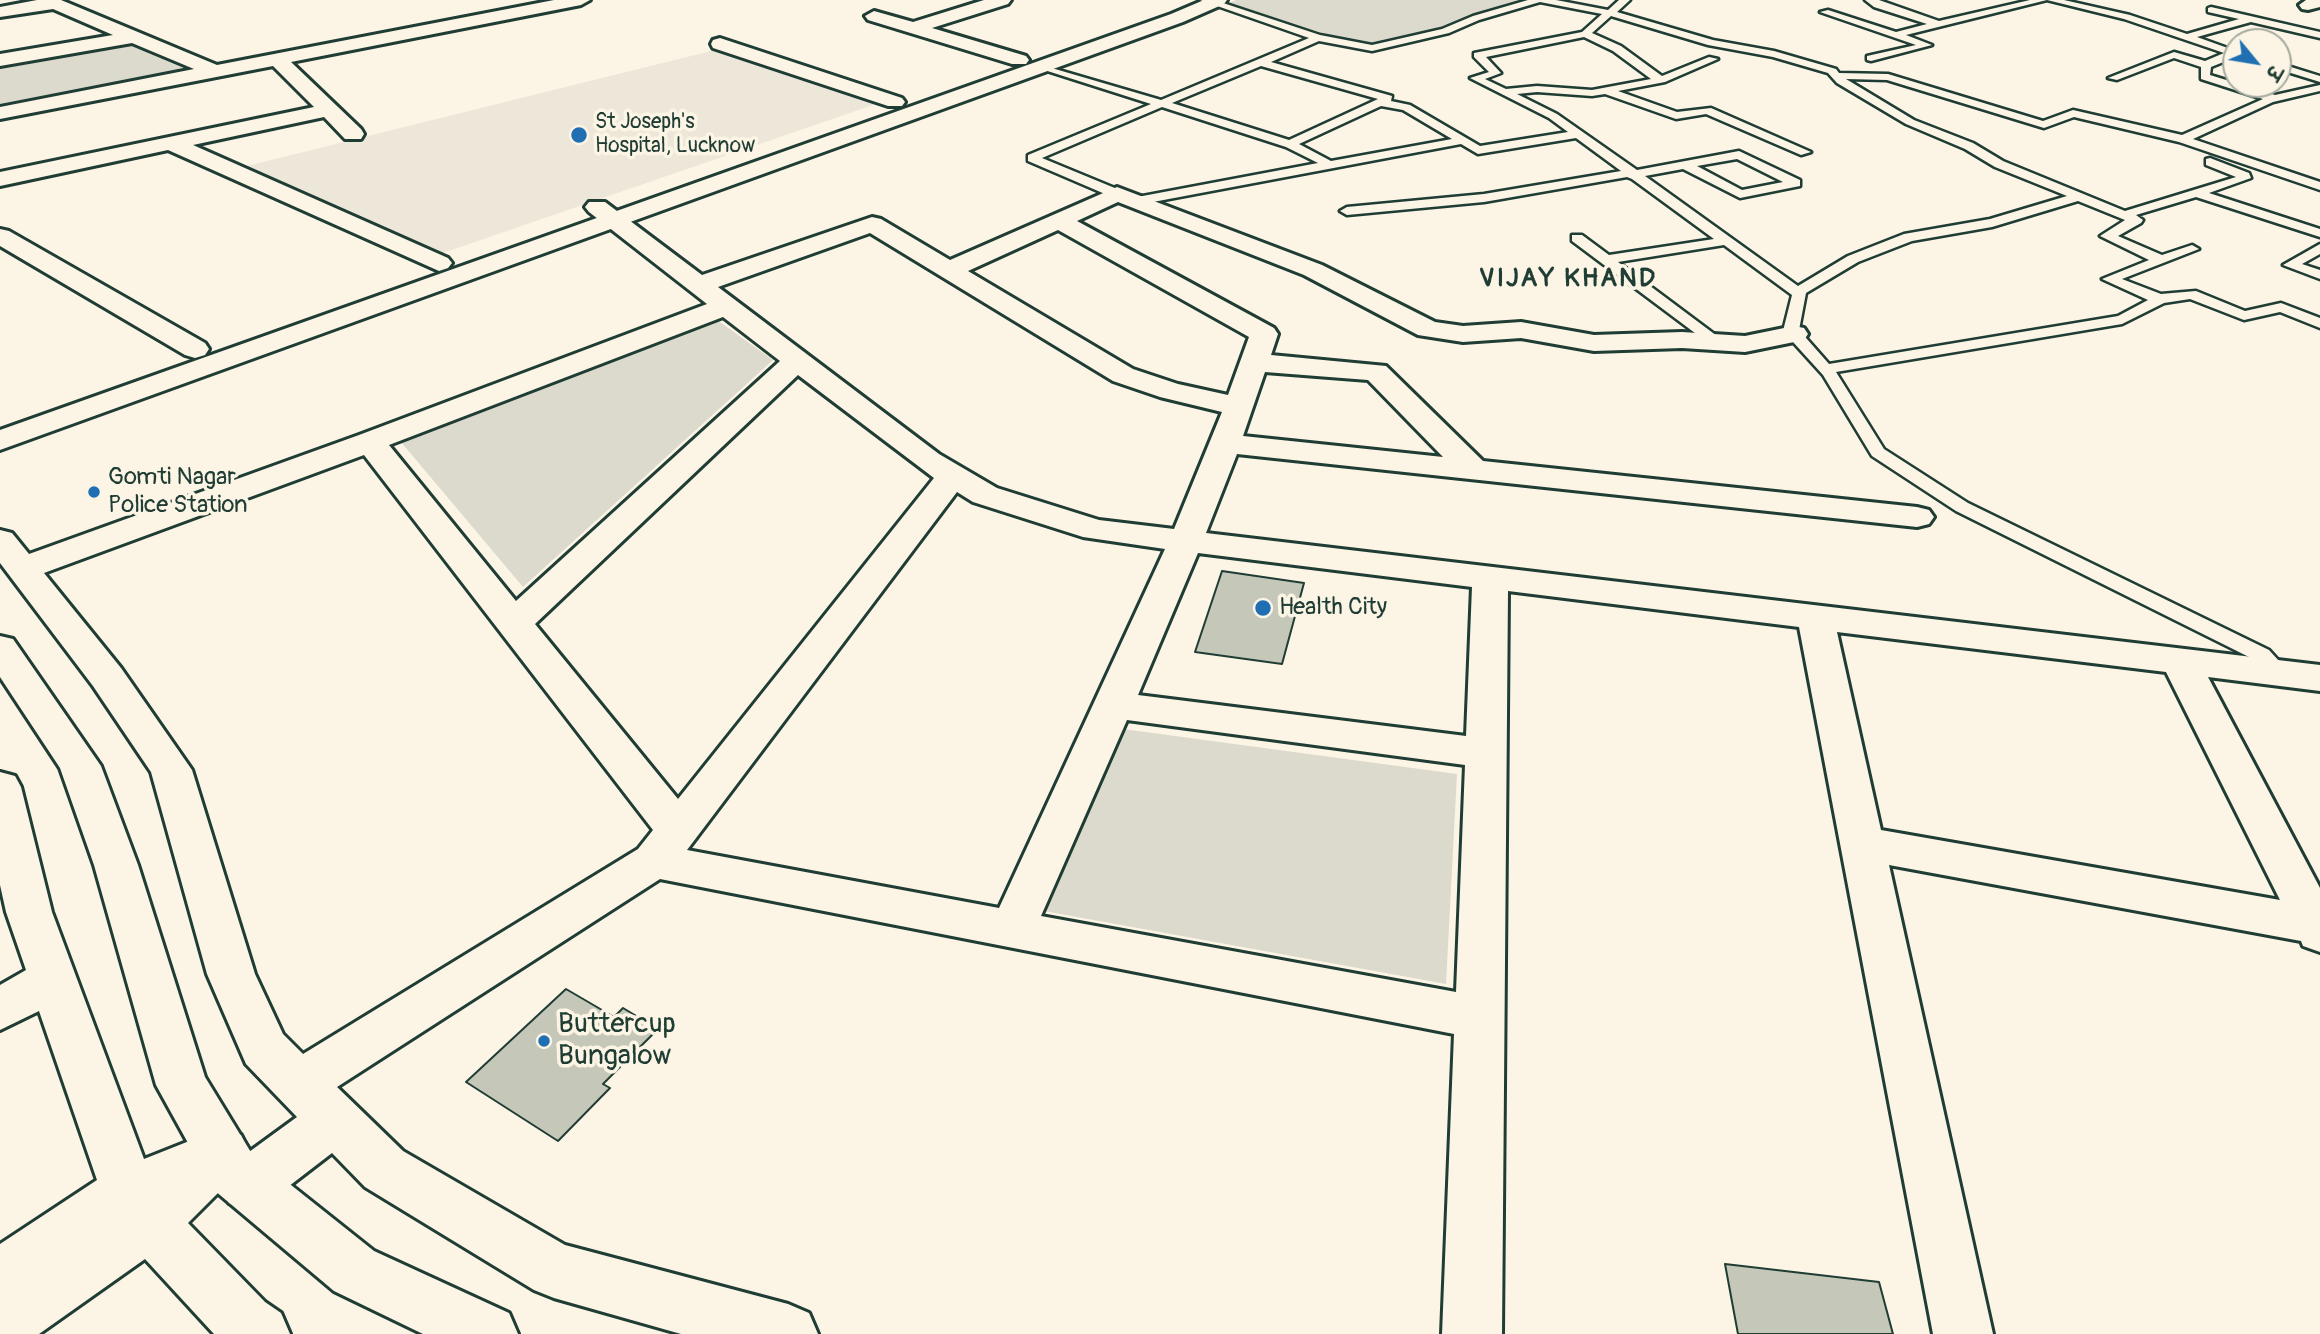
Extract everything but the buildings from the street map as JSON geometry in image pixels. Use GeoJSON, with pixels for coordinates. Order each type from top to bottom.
{"type":"FeatureCollection","features":[{"type":"Feature","properties":{"kind":"street"},"geometry":{"type":"LineString","coordinates":[[0,113],[581,0]]}},
{"type":"Feature","properties":{"kind":"street"},"geometry":{"type":"LineString","coordinates":[[913,28],[1002,0]]}},
{"type":"Feature","properties":{"kind":"street"},"geometry":{"type":"LineString","coordinates":[[0,418],[439,263],[606,213],[1030,63],[1184,0]]}},
{"type":"Feature","properties":{"kind":"street"},"geometry":{"type":"LineString","coordinates":[[0,441],[895,102],[1177,18],[1212,1]]}},
{"type":"Feature","properties":{"kind":"street"},"geometry":{"type":"LineString","coordinates":[[0,12],[50,2],[215,71]]}},
{"type":"Feature","properties":{"kind":"street"},"geometry":{"type":"LineString","coordinates":[[874,16],[1030,63]]}},
{"type":"Feature","properties":{"kind":"street"},"geometry":{"type":"LineString","coordinates":[[0,60],[133,37]]}},
{"type":"Feature","properties":{"kind":"street"},"geometry":{"type":"LineString","coordinates":[[720,44],[895,102]]}},
{"type":"Feature","properties":{"kind":"street"},"geometry":{"type":"LineString","coordinates":[[277,59],[353,134]]}},
{"type":"Feature","properties":{"kind":"street"},"geometry":{"type":"LineString","coordinates":[[0,179],[328,110]]}},
{"type":"Feature","properties":{"kind":"street"},"geometry":{"type":"LineString","coordinates":[[170,143],[439,263]]}},
{"type":"Feature","properties":{"kind":"street"},"geometry":{"type":"LineString","coordinates":[[948,270],[1058,220],[1127,197],[1313,270],[1428,329],[1463,334],[1521,330],[1594,344],[1682,340],[1745,344],[1794,334]]}},
{"type":"Feature","properties":{"kind":"street"},"geometry":{"type":"LineString","coordinates":[[606,213],[928,461],[985,495],[1096,530],[2320,678]]}},
{"type":"Feature","properties":{"kind":"street"},"geometry":{"type":"LineString","coordinates":[[1012,929],[1186,541],[1240,407],[1264,334],[1058,220]]}},
{"type":"Feature","properties":{"kind":"street"},"geometry":{"type":"LineString","coordinates":[[699,285],[872,224],[1123,375],[1170,391],[1240,407]]}},
{"type":"Feature","properties":{"kind":"street"},"geometry":{"type":"LineString","coordinates":[[0,236],[195,349]]}},
{"type":"Feature","properties":{"kind":"street"},"geometry":{"type":"LineString","coordinates":[[727,306],[370,442],[11,554],[107,677],[170,770],[231,974],[264,1049],[384,1169],[554,1270],[788,1334]]}},
{"type":"Feature","properties":{"kind":"street"},"geometry":{"type":"LineString","coordinates":[[514,623],[797,360]]}},
{"type":"Feature","properties":{"kind":"street"},"geometry":{"type":"LineString","coordinates":[[1255,362],[1376,372],[1474,470]]}},
{"type":"Feature","properties":{"kind":"street"},"geometry":{"type":"LineString","coordinates":[[370,442],[514,623],[666,845],[1012,929],[1480,1018]]}},
{"type":"Feature","properties":{"kind":"street"},"geometry":{"type":"LineString","coordinates":[[1225,443],[1917,517]]}},
{"type":"Feature","properties":{"kind":"street"},"geometry":{"type":"LineString","coordinates":[[0,1278],[138,1207],[235,1169],[317,1102],[666,845],[952,476]]}},
{"type":"Feature","properties":{"kind":"street"},"geometry":{"type":"LineString","coordinates":[[1472,1334],[1490,578]]}},
{"type":"Feature","properties":{"kind":"street"},"geometry":{"type":"LineString","coordinates":[[1816,618],[1963,1334]]}},
{"type":"Feature","properties":{"kind":"street"},"geometry":{"type":"LineString","coordinates":[[0,648],[80,766],[116,865],[182,1085],[235,1169],[354,1271],[488,1334]]}},
{"type":"Feature","properties":{"kind":"street"},"geometry":{"type":"LineString","coordinates":[[2180,661],[2319,928]]}},
{"type":"Feature","properties":{"kind":"street"},"geometry":{"type":"LineString","coordinates":[[1112,705],[1485,752]]}},
{"type":"Feature","properties":{"kind":"street"},"geometry":{"type":"LineString","coordinates":[[0,787],[29,912],[138,1207],[244,1323],[260,1334]]}},
{"type":"Feature","properties":{"kind":"street"},"geometry":{"type":"LineString","coordinates":[[1863,843],[2319,928]]}},
{"type":"Feature","properties":{"kind":"street"},"geometry":{"type":"LineString","coordinates":[[0,1009],[53,979]]}},
{"type":"Feature","properties":{"kind":"street"},"geometry":{"type":"LineString","coordinates":[[0,1326],[138,1207]]}},
{"type":"Feature","properties":{"kind":"lane"},"geometry":{"type":"LineString","coordinates":[[1212,1],[1318,38],[1372,48],[1445,31],[1476,18],[1539,0],[1610,13],[1712,43],[1773,54],[1832,71],[1840,81],[1910,122],[1969,146],[1999,164],[2136,220],[2107,236],[2162,260]]}},
{"type":"Feature","properties":{"kind":"lane"},"geometry":{"type":"LineString","coordinates":[[1625,0],[1585,34],[1569,40],[1478,55],[1496,73],[1475,79],[1553,116],[1800,294],[1791,331],[1825,369],[1878,452],[1962,507],[2262,655],[2279,673]]}},
{"type":"Feature","properties":{"kind":"lane"},"geometry":{"type":"LineString","coordinates":[[1870,0],[1885,5],[1877,5],[1939,24]]}},
{"type":"Feature","properties":{"kind":"lane"},"geometry":{"type":"LineString","coordinates":[[1987,0],[2013,7]]}},
{"type":"Feature","properties":{"kind":"lane"},"geometry":{"type":"LineString","coordinates":[[1895,35],[2042,0]]}},
{"type":"Feature","properties":{"kind":"lane"},"geometry":{"type":"LineString","coordinates":[[2051,0],[2127,18],[2222,49]]}},
{"type":"Feature","properties":{"kind":"lane"},"geometry":{"type":"LineString","coordinates":[[2079,7],[2101,0]]}},
{"type":"Feature","properties":{"kind":"lane"},"geometry":{"type":"LineString","coordinates":[[2233,0],[2211,10],[2320,35]]}},
{"type":"Feature","properties":{"kind":"lane"},"geometry":{"type":"LineString","coordinates":[[1825,12],[1927,45],[1871,58]]}},
{"type":"Feature","properties":{"kind":"lane"},"geometry":{"type":"LineString","coordinates":[[2183,38],[2250,19]]}},
{"type":"Feature","properties":{"kind":"lane"},"geometry":{"type":"LineString","coordinates":[[1585,34],[1625,51],[1639,67],[1661,80]]}},
{"type":"Feature","properties":{"kind":"lane"},"geometry":{"type":"LineString","coordinates":[[1318,38],[1032,158],[1127,197],[1463,140]]}},
{"type":"Feature","properties":{"kind":"lane"},"geometry":{"type":"LineString","coordinates":[[2113,78],[2174,55],[2206,65],[2222,58]]}},
{"type":"Feature","properties":{"kind":"lane"},"geometry":{"type":"LineString","coordinates":[[1502,92],[1537,89],[1591,93],[1661,80],[1713,59]]}},
{"type":"Feature","properties":{"kind":"lane"},"geometry":{"type":"LineString","coordinates":[[1260,62],[1388,98],[1290,144]]}},
{"type":"Feature","properties":{"kind":"lane"},"geometry":{"type":"LineString","coordinates":[[1030,63],[1290,144],[1328,164]]}},
{"type":"Feature","properties":{"kind":"lane"},"geometry":{"type":"LineString","coordinates":[[2206,65],[2205,76],[2276,99]]}},
{"type":"Feature","properties":{"kind":"lane"},"geometry":{"type":"LineString","coordinates":[[2292,70],[2320,79]]}},
{"type":"Feature","properties":{"kind":"lane"},"geometry":{"type":"LineString","coordinates":[[1836,76],[1888,77],[2044,125],[2073,113],[2183,139],[2320,186]]}},
{"type":"Feature","properties":{"kind":"lane"},"geometry":{"type":"LineString","coordinates":[[2183,139],[2276,99],[2320,88]]}},
{"type":"Feature","properties":{"kind":"lane"},"geometry":{"type":"LineString","coordinates":[[1605,90],[1676,116],[1707,110],[1805,152],[1755,163]]}},
{"type":"Feature","properties":{"kind":"lane"},"geometry":{"type":"LineString","coordinates":[[1379,102],[1406,107],[1478,150],[1577,134]]}},
{"type":"Feature","properties":{"kind":"lane"},"geometry":{"type":"LineString","coordinates":[[1347,212],[1484,198],[1739,155],[1796,183],[1740,194],[1685,165]]}},
{"type":"Feature","properties":{"kind":"lane"},"geometry":{"type":"LineString","coordinates":[[2124,215],[2245,178],[2209,163],[2231,155]]}},
{"type":"Feature","properties":{"kind":"lane"},"geometry":{"type":"LineString","coordinates":[[2196,193],[2320,233]]}},
{"type":"Feature","properties":{"kind":"lane"},"geometry":{"type":"LineString","coordinates":[[1797,292],[1853,259],[1909,237],[1992,223],[2078,197]]}},
{"type":"Feature","properties":{"kind":"lane"},"geometry":{"type":"LineString","coordinates":[[1577,238],[1716,342]]}},
{"type":"Feature","properties":{"kind":"lane"},"geometry":{"type":"LineString","coordinates":[[1606,260],[1725,241]]}},
{"type":"Feature","properties":{"kind":"lane"},"geometry":{"type":"LineString","coordinates":[[2320,248],[2290,265],[2320,275]]}},
{"type":"Feature","properties":{"kind":"lane"},"geometry":{"type":"LineString","coordinates":[[2160,299],[2109,279],[2192,249]]}},
{"type":"Feature","properties":{"kind":"lane"},"geometry":{"type":"LineString","coordinates":[[1825,369],[2122,320],[2160,299],[2191,294],[2244,316],[2281,307],[2320,323]]}},
{"type":"Feature","properties":{"kind":"shaded area"},"geometry":{"type":"Polygon","coordinates":[[[1236,0],[1525,0],[1436,28],[1365,44],[1301,27],[1229,3],[1236,0]]]}},
{"type":"Feature","properties":{"kind":"shaded area"},"geometry":{"type":"Polygon","coordinates":[[[122,42],[192,72],[0,108],[0,63],[122,42]]]}},
{"type":"Feature","properties":{"kind":"shaded area","name":"St Joseph's Hospital, Lucknow"},"geometry":{"type":"Polygon","coordinates":[[[715,50],[876,104],[443,253],[247,166],[715,50]]]}},
{"type":"Feature","properties":{"kind":"shaded area"},"geometry":{"type":"Polygon","coordinates":[[[717,320],[773,360],[523,587],[401,442],[717,320]]]}},
{"type":"Feature","properties":{"kind":"shaded area"},"geometry":{"type":"Polygon","coordinates":[[[1123,729],[1457,774],[1446,984],[1044,911],[1123,729]]]}},
{"type":"Feature","properties":{"kind":"place","name":"St Joseph's Hospital, Lucknow"},"geometry":{"type":"Point","coordinates":[579,135]}},
{"type":"Feature","properties":{"kind":"place","name":"Gomti Nagar Police Station"},"geometry":{"type":"Point","coordinates":[94,492]}},
{"type":"Feature","properties":{"kind":"place","name":"Health City"},"geometry":{"type":"Point","coordinates":[1263,608]}},
{"type":"Feature","properties":{"kind":"place","name":"Buttercup Bungalow"},"geometry":{"type":"Point","coordinates":[544,1041]}},
{"type":"Feature","properties":{"kind":"district","name":"VIJAY KHAND"},"geometry":{"type":"Point","coordinates":[1568,279]}}]}
